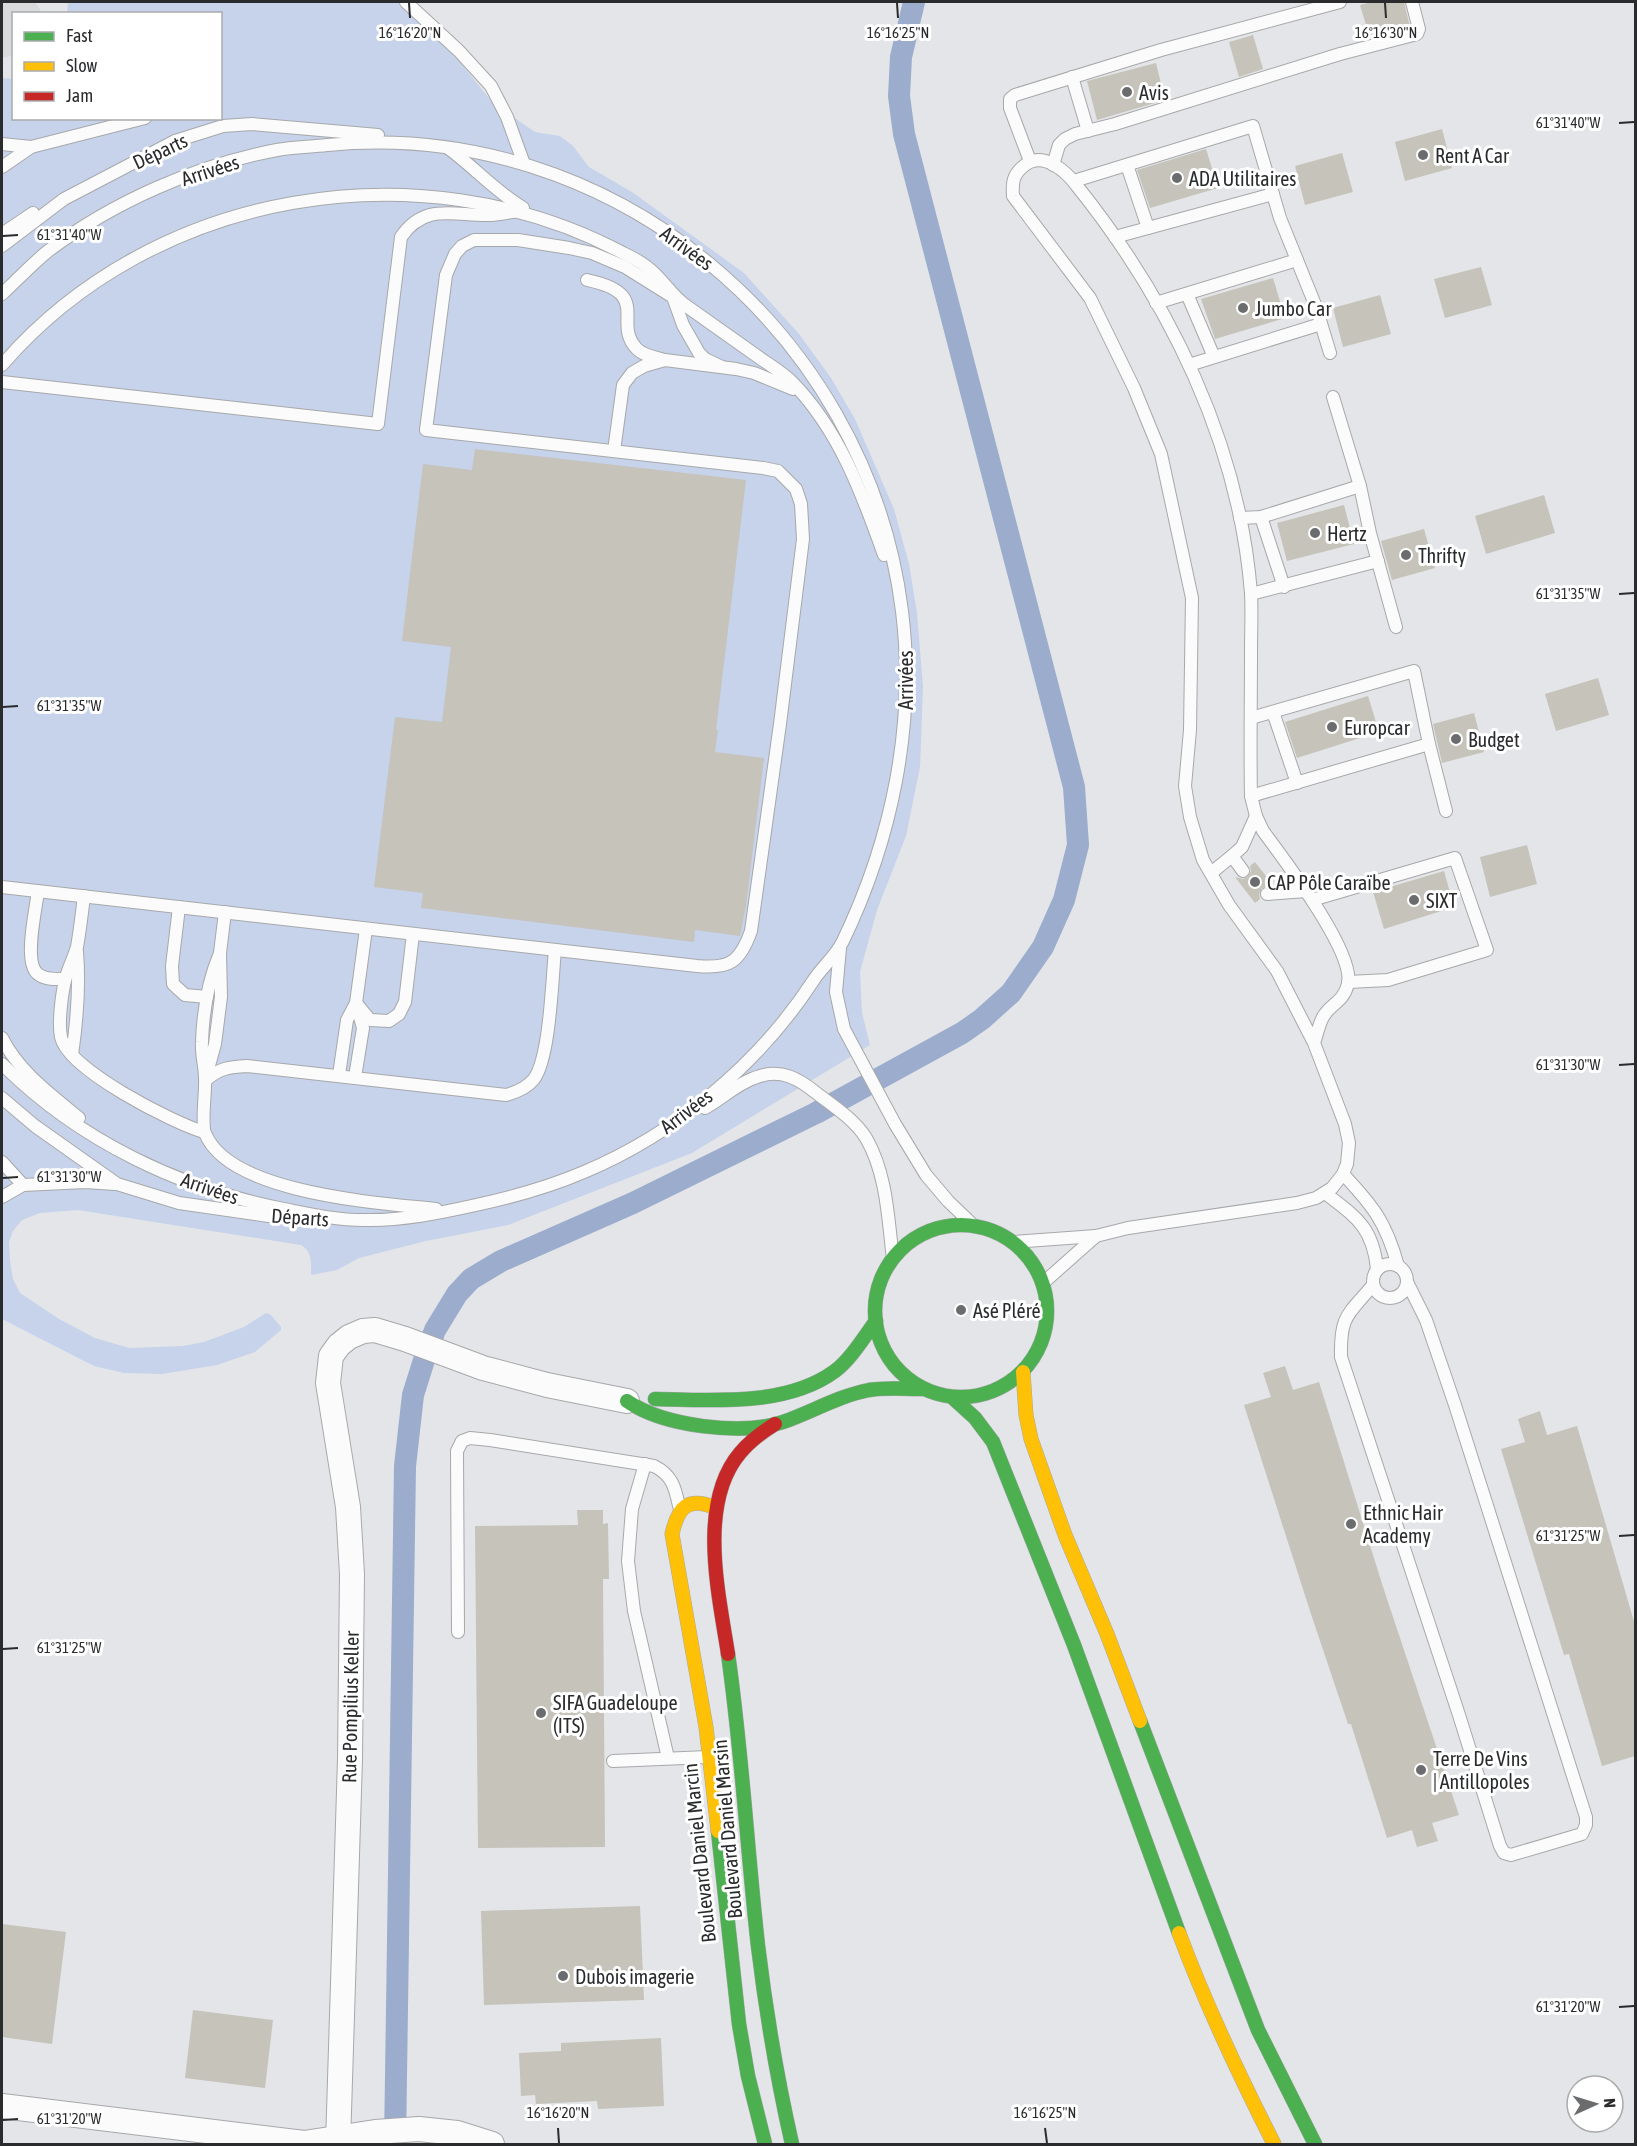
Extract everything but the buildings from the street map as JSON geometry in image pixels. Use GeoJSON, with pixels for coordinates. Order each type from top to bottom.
{"type":"FeatureCollection","features":[{"type":"Feature","properties":{"kind":"street"},"geometry":{"type":"LineString","coordinates":[[955,1224],[973,1225],[994,1231],[1014,1242],[1026,1253],[1036,1268],[1043,1283],[1048,1307],[1046,1331],[1037,1353],[1023,1372],[1008,1385],[972,1398],[953,1398],[924,1389],[909,1380],[886,1354],[879,1338],[876,1321],[878,1288],[893,1259],[920,1235],[955,1224]]}},
{"type":"Feature","properties":{"kind":"street"},"geometry":{"type":"LineString","coordinates":[[627,1401],[658,1399],[735,1401],[763,1398],[796,1389],[821,1380],[837,1370],[876,1321]]}},
{"type":"Feature","properties":{"kind":"street","name":"Rue Pompilius Keller"},"geometry":{"type":"LineString","coordinates":[[338,2141],[350,1759],[352,1574],[348,1508],[330,1402],[328,1369],[331,1356],[349,1337],[363,1331],[375,1330],[460,1360],[547,1385],[627,1401]]}},
{"type":"Feature","properties":{"kind":"street"},"geometry":{"type":"LineString","coordinates":[[1023,1372],[1026,1415],[1031,1439],[1065,1535],[1107,1634],[1258,2030],[1315,2145]]}},
{"type":"Feature","properties":{"kind":"street"},"geometry":{"type":"LineString","coordinates":[[627,1401],[637,1410],[648,1415],[669,1420],[715,1426],[775,1424],[870,1390],[924,1389]]}},
{"type":"Feature","properties":{"kind":"street"},"geometry":{"type":"LineString","coordinates":[[953,1398],[977,1419],[993,1442],[1074,1645],[1193,1971],[1228,2052],[1274,2145]]}},
{"type":"Feature","properties":{"kind":"street","name":"Boulevard Daniel Marsin"},"geometry":{"type":"LineString","coordinates":[[775,1424],[753,1439],[729,1468],[716,1508],[715,1556],[739,1741],[761,1972],[778,2089],[792,2145]]}},
{"type":"Feature","properties":{"kind":"street"},"geometry":{"type":"LineString","coordinates":[[677,1516],[688,1504],[706,1503],[716,1508]]}},
{"type":"Feature","properties":{"kind":"street","name":"Boulevard Daniel Marcin"},"geometry":{"type":"LineString","coordinates":[[677,1516],[672,1534],[673,1547],[706,1727],[739,2024],[748,2076],[765,2145]]}},
{"type":"Feature","properties":{"kind":"street"},"geometry":{"type":"LineString","coordinates":[[2,2106],[304,2143],[338,2141],[375,2132],[419,2129],[457,2133],[492,2145]]}},
{"type":"Feature","properties":{"kind":"lane"},"geometry":{"type":"LineString","coordinates":[[406,2],[459,51],[491,86],[507,117],[524,164]]}},
{"type":"Feature","properties":{"kind":"lane"},"geometry":{"type":"LineString","coordinates":[[1030,161],[1010,108],[1010,99],[1025,91],[1340,2]]}},
{"type":"Feature","properties":{"kind":"lane"},"geometry":{"type":"LineString","coordinates":[[1053,165],[1059,145],[1065,139],[1340,54],[1417,34],[1419,29],[1412,2]]}},
{"type":"Feature","properties":{"kind":"lane"},"geometry":{"type":"LineString","coordinates":[[1072,77],[1088,131]]}},
{"type":"Feature","properties":{"kind":"lane"},"geometry":{"type":"LineString","coordinates":[[222,118],[252,123]]}},
{"type":"Feature","properties":{"kind":"lane"},"geometry":{"type":"LineString","coordinates":[[2,144],[31,147],[137,120]]}},
{"type":"Feature","properties":{"kind":"lane","name":"Départs"},"geometry":{"type":"LineString","coordinates":[[2,246],[64,199],[175,141],[224,126],[252,123],[411,138],[447,147]]}},
{"type":"Feature","properties":{"kind":"lane"},"geometry":{"type":"LineString","coordinates":[[1074,181],[1253,126],[1273,194],[1330,353]]}},
{"type":"Feature","properties":{"kind":"lane"},"geometry":{"type":"LineString","coordinates":[[2,234],[52,200],[175,141]]}},
{"type":"Feature","properties":{"kind":"lane","name":"Arrivées"},"geometry":{"type":"LineString","coordinates":[[2,294],[48,251],[119,205],[196,171],[278,150],[362,142],[447,147],[524,164],[582,185],[636,212],[687,245],[735,284],[777,328],[814,377],[845,430],[871,486],[889,544],[901,604],[906,670],[906,704],[899,770],[890,813],[873,866],[840,948],[761,1048],[708,1097],[648,1139],[586,1171],[520,1195],[452,1210],[374,1221],[342,1220],[260,1205],[210,1190],[141,1163],[77,1126],[18,1081],[2,1064]]}},
{"type":"Feature","properties":{"kind":"lane"},"geometry":{"type":"LineString","coordinates":[[2,167],[31,147]]}},
{"type":"Feature","properties":{"kind":"lane"},"geometry":{"type":"LineString","coordinates":[[447,147],[471,165],[497,190],[534,215]]}},
{"type":"Feature","properties":{"kind":"lane"},"geometry":{"type":"LineString","coordinates":[[1014,1242],[1096,1236],[1128,1228],[1297,1203],[1316,1198],[1332,1188],[1342,1174],[1349,1143],[1345,1124],[1314,1043],[1277,971],[1229,905],[1203,860],[1190,817],[1185,786],[1190,729],[1192,598],[1161,454],[1134,388],[1090,298],[1013,196],[1012,180],[1017,171],[1030,161],[1037,159],[1046,161],[1074,181],[1115,237],[1156,303],[1189,365],[1222,447],[1240,518],[1251,594],[1251,796],[1263,831],[1329,927],[1345,963],[1348,982],[1341,999],[1323,1016],[1314,1043]]}},
{"type":"Feature","properties":{"kind":"lane"},"geometry":{"type":"LineString","coordinates":[[1126,165],[1148,228]]}},
{"type":"Feature","properties":{"kind":"lane"},"geometry":{"type":"LineString","coordinates":[[1115,237],[1273,194]]}},
{"type":"Feature","properties":{"kind":"lane"},"geometry":{"type":"LineString","coordinates":[[2,365],[82,290],[156,246],[209,224],[256,209],[307,199],[402,195],[478,203],[534,215],[589,236],[632,258],[657,276],[673,297],[683,325],[699,353],[705,359],[722,367]]}},
{"type":"Feature","properties":{"kind":"lane"},"geometry":{"type":"LineString","coordinates":[[2,382],[378,424],[400,237],[414,222],[425,215],[436,212],[491,215],[517,212]]}},
{"type":"Feature","properties":{"kind":"lane"},"geometry":{"type":"LineString","coordinates":[[2,887],[716,968],[730,963],[746,946],[751,931],[803,539],[801,504],[796,489],[781,473],[758,468],[426,429],[446,276],[455,254],[462,246],[474,240],[498,239],[569,248],[617,263],[673,297],[792,382],[811,404],[845,457],[864,498],[901,604]]}},
{"type":"Feature","properties":{"kind":"lane"},"geometry":{"type":"LineString","coordinates":[[1156,303],[1297,260]]}},
{"type":"Feature","properties":{"kind":"lane"},"geometry":{"type":"LineString","coordinates":[[587,279],[605,285],[623,295],[628,304],[630,339],[644,354],[665,360],[754,373],[800,392]]}},
{"type":"Feature","properties":{"kind":"lane"},"geometry":{"type":"LineString","coordinates":[[1187,294],[1214,357]]}},
{"type":"Feature","properties":{"kind":"lane"},"geometry":{"type":"LineString","coordinates":[[1189,365],[1321,324]]}},
{"type":"Feature","properties":{"kind":"lane"},"geometry":{"type":"LineString","coordinates":[[614,451],[623,385],[632,373],[644,366],[665,360]]}},
{"type":"Feature","properties":{"kind":"lane"},"geometry":{"type":"LineString","coordinates":[[1333,397],[1360,486],[1396,627]]}},
{"type":"Feature","properties":{"kind":"lane"},"geometry":{"type":"LineString","coordinates":[[1240,518],[1262,517],[1360,486]]}},
{"type":"Feature","properties":{"kind":"lane"},"geometry":{"type":"LineString","coordinates":[[1262,517],[1284,587]]}},
{"type":"Feature","properties":{"kind":"lane"},"geometry":{"type":"LineString","coordinates":[[1251,594],[1378,561]]}},
{"type":"Feature","properties":{"kind":"lane"},"geometry":{"type":"LineString","coordinates":[[1251,718],[1414,671],[1446,811]]}},
{"type":"Feature","properties":{"kind":"lane"},"geometry":{"type":"LineString","coordinates":[[1273,712],[1297,783]]}},
{"type":"Feature","properties":{"kind":"lane"},"geometry":{"type":"LineString","coordinates":[[1251,796],[1429,744]]}},
{"type":"Feature","properties":{"kind":"lane"},"geometry":{"type":"LineString","coordinates":[[1211,873],[1242,847],[1256,816]]}},
{"type":"Feature","properties":{"kind":"lane"},"geometry":{"type":"LineString","coordinates":[[1232,856],[1243,871]]}},
{"type":"Feature","properties":{"kind":"lane"},"geometry":{"type":"LineString","coordinates":[[1267,894],[1309,896],[1455,858],[1487,950],[1388,980],[1348,982]]}},
{"type":"Feature","properties":{"kind":"lane"},"geometry":{"type":"LineString","coordinates":[[38,891],[30,949],[31,965],[37,974],[49,979],[65,980]]}},
{"type":"Feature","properties":{"kind":"lane"},"geometry":{"type":"LineString","coordinates":[[72,1055],[78,1001],[77,948],[84,896]]}},
{"type":"Feature","properties":{"kind":"lane"},"geometry":{"type":"LineString","coordinates":[[179,907],[172,984],[185,996],[207,997]]}},
{"type":"Feature","properties":{"kind":"lane"},"geometry":{"type":"LineString","coordinates":[[206,1080],[215,1044],[220,997],[220,953],[225,912]]}},
{"type":"Feature","properties":{"kind":"lane"},"geometry":{"type":"LineString","coordinates":[[339,1075],[347,1020],[356,1003],[366,929]]}},
{"type":"Feature","properties":{"kind":"lane"},"geometry":{"type":"LineString","coordinates":[[356,1003],[370,1020],[389,1021],[399,1014],[405,1002],[413,934]]}},
{"type":"Feature","properties":{"kind":"lane"},"geometry":{"type":"LineString","coordinates":[[77,948],[65,980],[61,1006],[61,1037],[65,1047],[86,1070],[151,1108],[204,1132],[218,1152],[248,1173],[300,1191],[357,1200],[452,1210]]}},
{"type":"Feature","properties":{"kind":"lane"},"geometry":{"type":"LineString","coordinates":[[840,948],[836,992],[844,1029],[880,1097],[926,1175],[973,1225]]}},
{"type":"Feature","properties":{"kind":"lane"},"geometry":{"type":"LineString","coordinates":[[206,1080],[215,1071],[226,1067],[247,1066],[506,1095],[518,1092],[529,1084],[540,1067],[549,1013],[555,950]]}},
{"type":"Feature","properties":{"kind":"lane"},"geometry":{"type":"LineString","coordinates":[[204,1132],[206,1080],[202,1044],[207,997],[213,968],[220,953]]}},
{"type":"Feature","properties":{"kind":"lane"},"geometry":{"type":"LineString","coordinates":[[355,1077],[363,1028],[356,1003]]}},
{"type":"Feature","properties":{"kind":"lane"},"geometry":{"type":"LineString","coordinates":[[2,1038],[10,1054],[22,1069],[118,1149]]}},
{"type":"Feature","properties":{"kind":"lane"},"geometry":{"type":"LineString","coordinates":[[648,1139],[708,1106],[733,1088],[761,1075],[780,1074],[796,1078],[844,1114],[865,1137],[875,1157],[884,1187],[893,1259]]}},
{"type":"Feature","properties":{"kind":"lane","name":"Départs"},"geometry":{"type":"LineString","coordinates":[[2,1098],[35,1126],[117,1184],[179,1203],[276,1217],[342,1220]]}},
{"type":"Feature","properties":{"kind":"lane"},"geometry":{"type":"LineString","coordinates":[[2,1106],[35,1134],[88,1170],[117,1184]]}},
{"type":"Feature","properties":{"kind":"lane"},"geometry":{"type":"LineString","coordinates":[[2,1162],[23,1185]]}},
{"type":"Feature","properties":{"kind":"lane"},"geometry":{"type":"LineString","coordinates":[[1342,1174],[1380,1218],[1391,1241],[1398,1266]]}},
{"type":"Feature","properties":{"kind":"lane"},"geometry":{"type":"LineString","coordinates":[[2,1197],[23,1185],[85,1182],[117,1184]]}},
{"type":"Feature","properties":{"kind":"lane"},"geometry":{"type":"LineString","coordinates":[[1324,1193],[1363,1225],[1374,1245],[1377,1269],[1373,1277],[1373,1285],[1379,1294],[1383,1297],[1394,1298],[1403,1292],[1407,1282]]}},
{"type":"Feature","properties":{"kind":"lane"},"geometry":{"type":"LineString","coordinates":[[1043,1283],[1096,1236]]}},
{"type":"Feature","properties":{"kind":"lane"},"geometry":{"type":"LineString","coordinates":[[1373,1285],[1343,1320],[1340,1334],[1341,1357],[1500,1846],[1504,1853],[1511,1855],[1582,1834],[1586,1826],[1586,1817],[1426,1320],[1407,1282],[1405,1273],[1398,1266],[1389,1263],[1377,1269]]}},
{"type":"Feature","properties":{"kind":"lane"},"geometry":{"type":"LineString","coordinates":[[458,1632],[457,1451],[462,1441],[470,1438],[490,1440],[654,1466],[665,1471],[671,1478],[677,1516]]}},
{"type":"Feature","properties":{"kind":"lane"},"geometry":{"type":"LineString","coordinates":[[645,1464],[632,1509],[628,1561],[634,1611],[668,1758]]}},
{"type":"Feature","properties":{"kind":"lane"},"geometry":{"type":"LineString","coordinates":[[613,1761],[709,1757]]}},
{"type":"Feature","properties":{"kind":"shaded area"},"geometry":{"type":"Polygon","coordinates":[[[68,2],[400,2],[459,61],[492,102],[535,132],[560,136],[573,146],[589,167],[632,192],[744,273],[799,334],[831,378],[855,419],[894,509],[909,564],[917,613],[923,687],[920,767],[906,836],[877,910],[860,972],[862,1013],[870,1045],[692,1153],[508,1225],[426,1241],[359,1258],[337,1270],[311,1275],[308,1251],[301,1245],[78,1210],[40,1213],[22,1220],[13,1231],[9,1242],[13,1279],[20,1293],[59,1319],[95,1338],[129,1348],[183,1346],[204,1342],[244,1327],[266,1313],[271,1315],[281,1327],[281,1330],[255,1352],[217,1365],[162,1374],[124,1373],[94,1366],[2,1319],[2,78],[12,79],[12,120],[222,120],[222,12],[67,12],[68,2]]]}},
{"type":"Feature","properties":{"kind":"waterway"},"geometry":{"type":"LineString","coordinates":[[395,2144],[405,1466],[413,1395],[435,1330],[457,1294],[471,1279],[501,1261],[633,1203],[816,1113],[962,1033],[982,1019],[1011,993],[1043,947],[1064,900],[1078,845],[1074,787],[904,134],[899,96],[901,57],[914,2]]}},
{"type":"Feature","properties":{"kind":"taxiway"},"geometry":{"type":"LineString","coordinates":[[2,29],[12,22]]}},
{"type":"Feature","properties":{"kind":"traffic: fast"},"geometry":{"type":"LineString","coordinates":[[961,1225],[978,1226],[994,1231],[1009,1239],[1022,1250],[1033,1263],[1041,1278],[1046,1294],[1047,1311],[1046,1328],[1041,1344],[1033,1359],[1022,1372],[1009,1383],[994,1391],[978,1396],[961,1397],[944,1396],[928,1391],[913,1383],[900,1372],[889,1359],[881,1344],[876,1328],[875,1311],[876,1294],[881,1278],[889,1263],[900,1250],[913,1239],[928,1231],[944,1226],[961,1225]]}},
{"type":"Feature","properties":{"kind":"traffic: fast"},"geometry":{"type":"LineString","coordinates":[[655,1399],[748,1399],[794,1391],[816,1383],[841,1366],[876,1321]]}},
{"type":"Feature","properties":{"kind":"traffic: fast"},"geometry":{"type":"LineString","coordinates":[[627,1401],[642,1410],[681,1422],[703,1426],[746,1428],[783,1422],[836,1400],[869,1390],[924,1389]]}},
{"type":"Feature","properties":{"kind":"traffic: fast"},"geometry":{"type":"LineString","coordinates":[[953,1398],[975,1418],[993,1442],[1074,1645],[1179,1933]]}},
{"type":"Feature","properties":{"kind":"traffic: fast"},"geometry":{"type":"LineString","coordinates":[[728,1654],[761,1971],[792,2144]]}},
{"type":"Feature","properties":{"kind":"traffic: fast"},"geometry":{"type":"LineString","coordinates":[[1140,1721],[1258,2030],[1315,2144]]}},
{"type":"Feature","properties":{"kind":"traffic: fast"},"geometry":{"type":"LineString","coordinates":[[718,1831],[739,2024],[748,2076],[765,2144]]}},
{"type":"Feature","properties":{"kind":"traffic: slow"},"geometry":{"type":"LineString","coordinates":[[1023,1372],[1026,1415],[1031,1439],[1065,1535],[1107,1634],[1140,1721]]}},
{"type":"Feature","properties":{"kind":"traffic: slow"},"geometry":{"type":"LineString","coordinates":[[716,1508],[698,1503],[686,1506],[677,1517],[672,1534],[706,1727],[718,1831]]}},
{"type":"Feature","properties":{"kind":"traffic: slow"},"geometry":{"type":"LineString","coordinates":[[1179,1933],[1200,1987],[1274,2144]]}},
{"type":"Feature","properties":{"kind":"traffic: jam"},"geometry":{"type":"LineString","coordinates":[[728,1654],[714,1550],[719,1498],[727,1474],[740,1453],[756,1437],[775,1424]]}},
{"type":"Feature","properties":{"kind":"place","name":"Avis"},"geometry":{"type":"Point","coordinates":[1127,92]}},
{"type":"Feature","properties":{"kind":"place","name":"Rent A Car"},"geometry":{"type":"Point","coordinates":[1423,155]}},
{"type":"Feature","properties":{"kind":"place","name":"ADA Utilitaires"},"geometry":{"type":"Point","coordinates":[1177,178]}},
{"type":"Feature","properties":{"kind":"place","name":"Jumbo Car"},"geometry":{"type":"Point","coordinates":[1243,308]}},
{"type":"Feature","properties":{"kind":"place","name":"Hertz"},"geometry":{"type":"Point","coordinates":[1315,533]}},
{"type":"Feature","properties":{"kind":"place","name":"Thrifty"},"geometry":{"type":"Point","coordinates":[1406,555]}},
{"type":"Feature","properties":{"kind":"place","name":"Europcar"},"geometry":{"type":"Point","coordinates":[1332,727]}},
{"type":"Feature","properties":{"kind":"place","name":"Budget"},"geometry":{"type":"Point","coordinates":[1456,739]}},
{"type":"Feature","properties":{"kind":"place","name":"CAP Pôle Caraïbe"},"geometry":{"type":"Point","coordinates":[1255,882]}},
{"type":"Feature","properties":{"kind":"place","name":"SIXT"},"geometry":{"type":"Point","coordinates":[1414,900]}},
{"type":"Feature","properties":{"kind":"place","name":"Asé Pléré"},"geometry":{"type":"Point","coordinates":[961,1310]}},
{"type":"Feature","properties":{"kind":"place","name":"Ethnic Hair Academy"},"geometry":{"type":"Point","coordinates":[1351,1524]}},
{"type":"Feature","properties":{"kind":"place","name":"SIFA Guadeloupe (ITS)"},"geometry":{"type":"Point","coordinates":[541,1713]}},
{"type":"Feature","properties":{"kind":"place","name":"Terre De Vins | Antillopoles"},"geometry":{"type":"Point","coordinates":[1421,1770]}},
{"type":"Feature","properties":{"kind":"place","name":"Dubois imagerie"},"geometry":{"type":"Point","coordinates":[563,1976]}}]}
